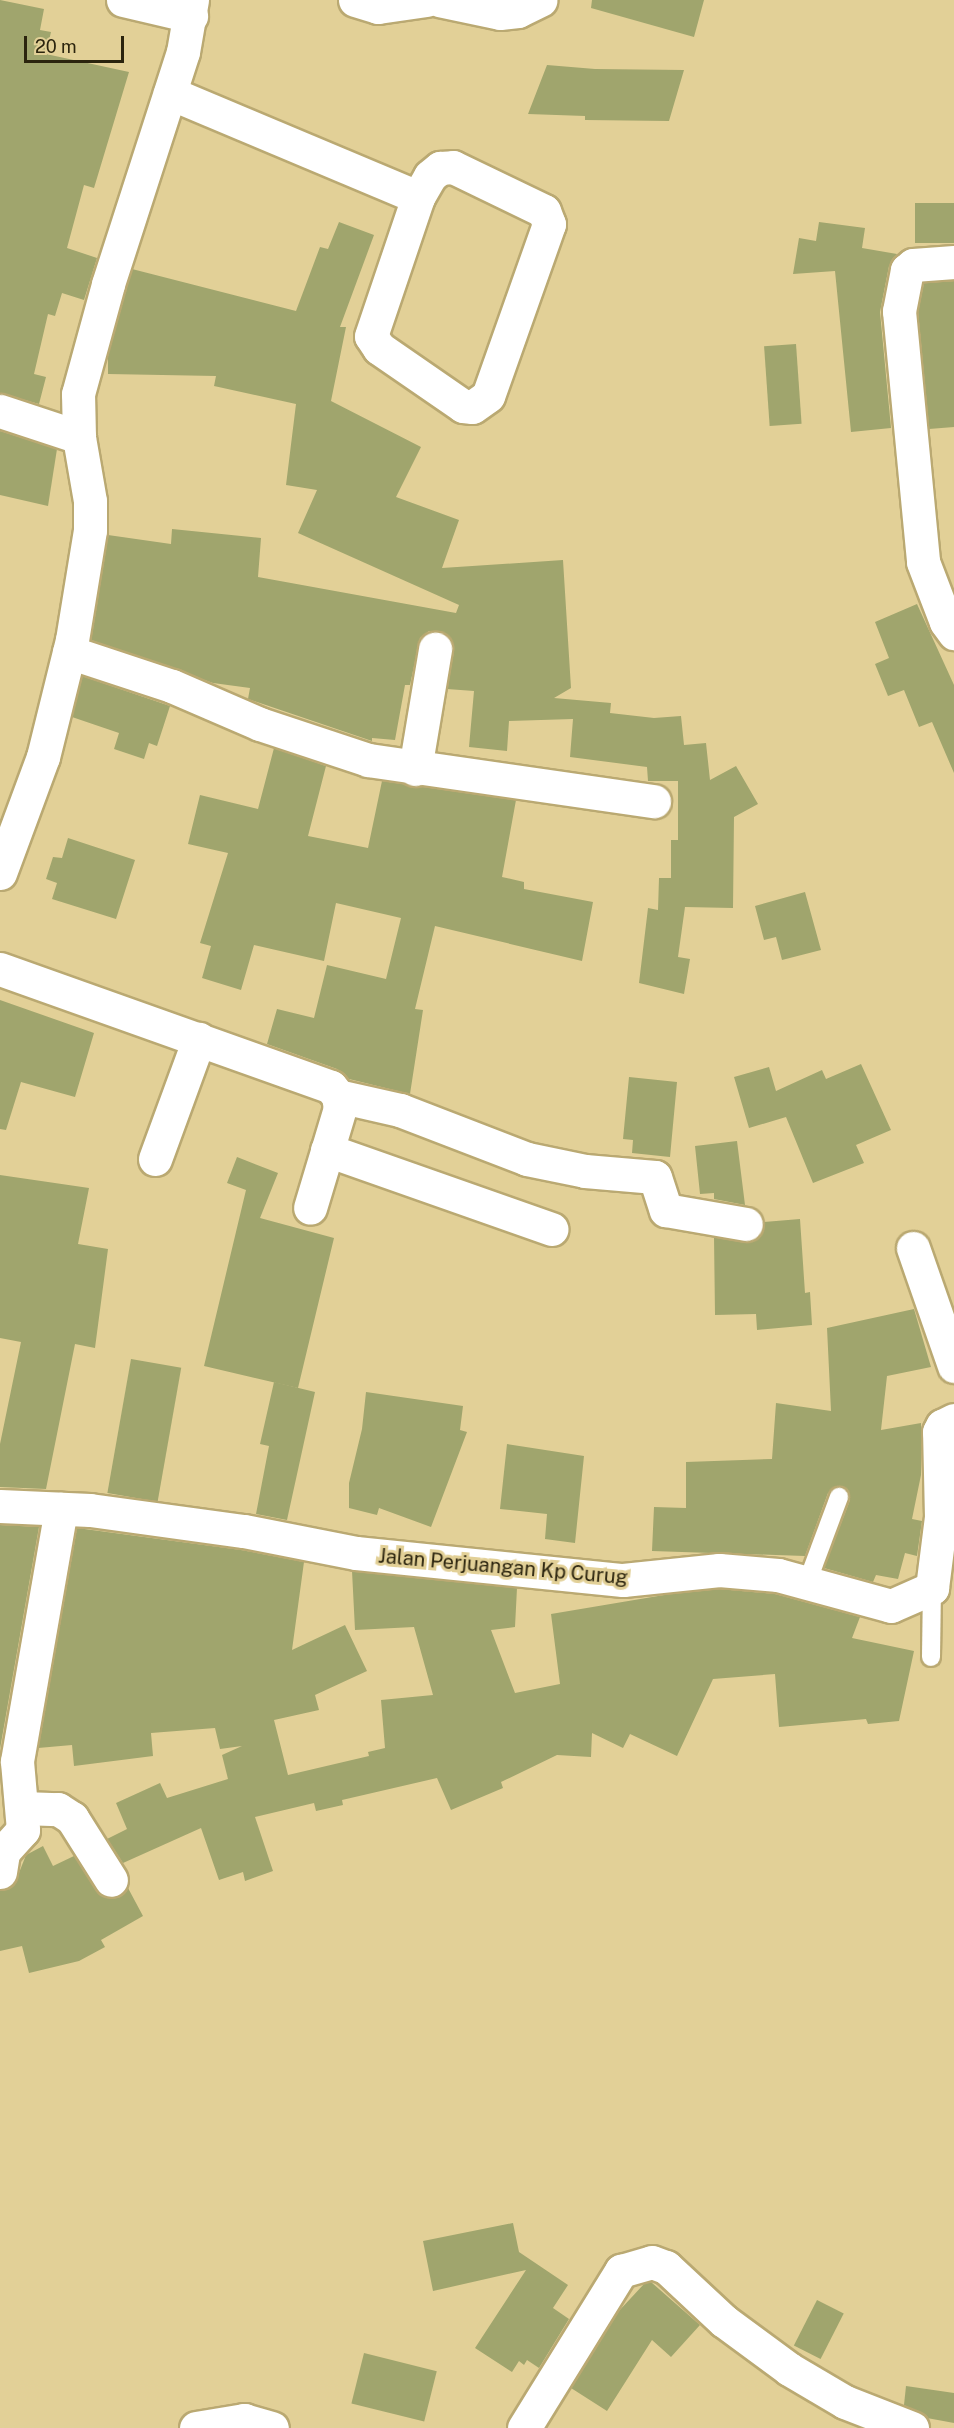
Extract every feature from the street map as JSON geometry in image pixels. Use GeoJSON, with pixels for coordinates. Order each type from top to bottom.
{"type":"FeatureCollection","features":[{"type":"Feature","properties":{"kind":"street"},"geometry":{"type":"LineString","coordinates":[[0,873],[43,757],[69,652],[90,530],[90,501],[79,437],[78,394],[91,340],[170,93],[192,8],[123,0]]}},
{"type":"Feature","properties":{"kind":"street"},"geometry":{"type":"LineString","coordinates":[[355,0],[378,7],[426,0]]}},
{"type":"Feature","properties":{"kind":"street"},"geometry":{"type":"LineString","coordinates":[[439,0],[500,13],[518,11],[541,0]]}},
{"type":"Feature","properties":{"kind":"street"},"geometry":{"type":"LineString","coordinates":[[170,93],[418,197]]}},
{"type":"Feature","properties":{"kind":"street"},"geometry":{"type":"LineString","coordinates":[[453,167],[544,211],[549,224],[547,239],[488,396],[472,407],[463,406],[379,348],[371,336],[418,197],[430,176],[440,168],[453,167]]}},
{"type":"Feature","properties":{"kind":"street"},"geometry":{"type":"LineString","coordinates":[[951,626],[923,562],[899,311],[907,270],[913,265],[954,262]]}},
{"type":"Feature","properties":{"kind":"street"},"geometry":{"type":"LineString","coordinates":[[0,411],[79,437]]}},
{"type":"Feature","properties":{"kind":"street"},"geometry":{"type":"LineString","coordinates":[[415,769],[435,649]]}},
{"type":"Feature","properties":{"kind":"street"},"geometry":{"type":"LineString","coordinates":[[69,652],[172,686],[260,724],[368,760],[415,769],[654,801]]}},
{"type":"Feature","properties":{"kind":"street"},"geometry":{"type":"LineString","coordinates":[[0,969],[331,1087],[338,1096],[340,1108],[310,1208]]}},
{"type":"Feature","properties":{"kind":"street"},"geometry":{"type":"LineString","coordinates":[[155,1159],[199,1039]]}},
{"type":"Feature","properties":{"kind":"street"},"geometry":{"type":"LineString","coordinates":[[338,1096],[400,1110],[527,1159],[585,1171],[656,1177],[666,1210],[746,1224]]}},
{"type":"Feature","properties":{"kind":"street"},"geometry":{"type":"LineString","coordinates":[[327,1150],[550,1229]]}},
{"type":"Feature","properties":{"kind":"street"},"geometry":{"type":"LineString","coordinates":[[913,1248],[954,1366]]}},
{"type":"Feature","properties":{"kind":"street"},"geometry":{"type":"LineString","coordinates":[[932,1588],[940,1517],[939,1432],[942,1426],[954,1420]]}},
{"type":"Feature","properties":{"kind":"street","name":"Jalan Perjuangan Kp Curug"},"geometry":{"type":"LineString","coordinates":[[0,1506],[61,1509],[212,1526],[356,1553],[587,1577],[623,1580],[719,1569],[778,1575],[891,1606],[932,1588]]}},
{"type":"Feature","properties":{"kind":"street"},"geometry":{"type":"LineString","coordinates":[[0,1872],[3,1852],[23,1830],[17,1761],[61,1509]]}},
{"type":"Feature","properties":{"kind":"street"},"geometry":{"type":"LineString","coordinates":[[22,1808],[58,1809],[72,1818],[111,1880]]}},
{"type":"Feature","properties":{"kind":"street"},"geometry":{"type":"LineString","coordinates":[[524,2428],[621,2271],[652,2262],[666,2266],[724,2321],[789,2369],[845,2402],[912,2428]]}},
{"type":"Feature","properties":{"kind":"street"},"geometry":{"type":"LineString","coordinates":[[196,2428],[244,2420],[272,2428]]}},
{"type":"Feature","properties":{"kind":"lane"},"geometry":{"type":"LineString","coordinates":[[807,1583],[840,1497]]}},
{"type":"Feature","properties":{"kind":"lane"},"geometry":{"type":"LineString","coordinates":[[931,1657],[932,1588]]}},
{"type":"Feature","properties":{"kind":"building"},"geometry":{"type":"Polygon","coordinates":[[[0,0],[44,9],[40,30],[51,32],[46,54],[129,72],[94,188],[84,185],[67,248],[97,258],[84,300],[62,293],[55,316],[48,314],[34,374],[46,377],[39,404],[0,393],[0,0]]]}},
{"type":"Feature","properties":{"kind":"building"},"geometry":{"type":"Polygon","coordinates":[[[592,0],[704,0],[694,37],[591,8],[592,0]]]}},
{"type":"Feature","properties":{"kind":"building"},"geometry":{"type":"Polygon","coordinates":[[[547,65],[595,69],[684,70],[669,121],[585,120],[585,116],[528,114],[547,65]]]}},
{"type":"Feature","properties":{"kind":"building"},"geometry":{"type":"Polygon","coordinates":[[[915,203],[954,203],[954,243],[915,243],[915,203]]]}},
{"type":"Feature","properties":{"kind":"building"},"geometry":{"type":"Polygon","coordinates":[[[339,222],[374,235],[340,327],[346,327],[331,401],[421,447],[396,497],[459,520],[442,568],[563,560],[571,688],[554,698],[611,703],[610,713],[654,718],[681,716],[684,745],[706,743],[710,780],[736,766],[758,804],[734,817],[733,908],[685,907],[678,957],[690,959],[684,994],[639,983],[648,908],[658,910],[659,878],[671,878],[671,840],[678,840],[678,781],[648,781],[647,767],[570,757],[573,719],[509,721],[507,751],[469,747],[474,691],[447,689],[454,651],[446,634],[429,631],[420,638],[410,685],[405,685],[395,740],[372,738],[372,741],[248,699],[250,688],[213,683],[91,640],[108,535],[171,544],[172,529],[261,538],[258,577],[456,613],[459,605],[298,533],[317,490],[286,485],[296,404],[214,386],[216,376],[108,374],[108,355],[132,269],[296,311],[320,247],[328,249],[339,222]]]}},
{"type":"Feature","properties":{"kind":"building"},"geometry":{"type":"Polygon","coordinates":[[[819,222],[865,228],[862,248],[897,254],[889,266],[880,312],[891,428],[851,432],[835,271],[793,274],[799,238],[816,241],[819,222]]]}},
{"type":"Feature","properties":{"kind":"building"},"geometry":{"type":"Polygon","coordinates":[[[954,281],[954,427],[929,429],[918,312],[924,283],[954,281]]]}},
{"type":"Feature","properties":{"kind":"building"},"geometry":{"type":"Polygon","coordinates":[[[796,344],[802,424],[770,426],[764,346],[796,344]]]}},
{"type":"Feature","properties":{"kind":"building"},"geometry":{"type":"Polygon","coordinates":[[[0,431],[57,449],[48,506],[0,495],[0,431]]]}},
{"type":"Feature","properties":{"kind":"building"},"geometry":{"type":"Polygon","coordinates":[[[917,604],[954,685],[954,773],[932,722],[919,727],[904,690],[888,696],[875,664],[889,658],[875,622],[917,604]]]}},
{"type":"Feature","properties":{"kind":"building"},"geometry":{"type":"Polygon","coordinates":[[[82,676],[170,706],[157,746],[149,743],[144,759],[114,749],[119,733],[72,717],[82,676]]]}},
{"type":"Feature","properties":{"kind":"building"},"geometry":{"type":"Polygon","coordinates":[[[274,748],[326,766],[308,836],[368,848],[382,781],[516,800],[502,877],[524,882],[524,889],[593,902],[582,961],[435,926],[415,1009],[423,1010],[410,1094],[349,1079],[337,1069],[267,1044],[277,1009],[314,1018],[327,965],[386,979],[401,918],[336,903],[324,961],[254,945],[241,990],[202,978],[211,946],[200,943],[228,853],[188,844],[200,795],[258,809],[274,748]]]}},
{"type":"Feature","properties":{"kind":"building"},"geometry":{"type":"Polygon","coordinates":[[[68,838],[135,860],[116,919],[52,899],[57,883],[46,879],[53,857],[62,858],[68,838]]]}},
{"type":"Feature","properties":{"kind":"building"},"geometry":{"type":"Polygon","coordinates":[[[805,892],[821,950],[782,960],[776,937],[764,940],[755,906],[805,892]]]}},
{"type":"Feature","properties":{"kind":"building"},"geometry":{"type":"Polygon","coordinates":[[[0,1000],[94,1033],[75,1097],[21,1082],[6,1130],[0,1129],[0,1000]]]}},
{"type":"Feature","properties":{"kind":"building"},"geometry":{"type":"Polygon","coordinates":[[[861,1064],[891,1130],[856,1145],[864,1163],[813,1183],[786,1117],[749,1128],[734,1077],[769,1067],[776,1091],[822,1070],[826,1079],[861,1064]]]}},
{"type":"Feature","properties":{"kind":"building"},"geometry":{"type":"Polygon","coordinates":[[[629,1077],[677,1082],[670,1157],[632,1153],[633,1140],[623,1139],[629,1077]]]}},
{"type":"Feature","properties":{"kind":"building"},"geometry":{"type":"Polygon","coordinates":[[[737,1141],[745,1205],[714,1199],[714,1193],[700,1194],[695,1146],[737,1141]]]}},
{"type":"Feature","properties":{"kind":"building"},"geometry":{"type":"Polygon","coordinates":[[[237,1157],[278,1173],[260,1218],[334,1238],[298,1388],[204,1366],[246,1190],[227,1183],[237,1157]]]}},
{"type":"Feature","properties":{"kind":"building"},"geometry":{"type":"Polygon","coordinates":[[[0,1175],[89,1188],[78,1244],[108,1249],[95,1348],[75,1344],[46,1489],[0,1487],[0,1444],[21,1342],[0,1338],[0,1175]]]}},
{"type":"Feature","properties":{"kind":"building"},"geometry":{"type":"Polygon","coordinates":[[[800,1219],[805,1293],[810,1292],[812,1325],[757,1330],[756,1314],[715,1315],[714,1237],[752,1242],[761,1236],[764,1222],[800,1219]]]}},
{"type":"Feature","properties":{"kind":"building"},"geometry":{"type":"Polygon","coordinates":[[[914,1309],[931,1367],[887,1376],[881,1430],[921,1423],[921,1475],[912,1519],[922,1521],[917,1556],[905,1553],[898,1579],[876,1575],[873,1582],[824,1568],[850,1500],[848,1490],[842,1486],[828,1493],[805,1556],[652,1551],[654,1507],[686,1508],[686,1462],[772,1459],[776,1403],[831,1411],[827,1328],[914,1309]]]}},
{"type":"Feature","properties":{"kind":"building"},"geometry":{"type":"Polygon","coordinates":[[[131,1359],[181,1368],[158,1502],[107,1493],[131,1359]]]}},
{"type":"Feature","properties":{"kind":"building"},"geometry":{"type":"Polygon","coordinates":[[[274,1382],[315,1392],[287,1520],[256,1514],[269,1446],[260,1444],[274,1382]]]}},
{"type":"Feature","properties":{"kind":"building"},"geometry":{"type":"Polygon","coordinates":[[[366,1392],[463,1406],[460,1430],[467,1432],[431,1527],[379,1508],[377,1515],[349,1508],[349,1483],[362,1429],[366,1392]]]}},
{"type":"Feature","properties":{"kind":"building"},"geometry":{"type":"Polygon","coordinates":[[[507,1444],[584,1456],[575,1543],[545,1539],[547,1514],[500,1509],[507,1444]]]}},
{"type":"Feature","properties":{"kind":"building"},"geometry":{"type":"Polygon","coordinates":[[[0,1525],[39,1527],[0,1749],[0,1525]]]}},
{"type":"Feature","properties":{"kind":"building"},"geometry":{"type":"Polygon","coordinates":[[[77,1528],[241,1550],[304,1562],[292,1650],[345,1625],[367,1671],[315,1695],[319,1710],[274,1720],[288,1775],[369,1756],[368,1752],[385,1748],[381,1700],[433,1695],[414,1627],[355,1630],[352,1571],[517,1588],[515,1627],[491,1630],[515,1693],[560,1684],[551,1614],[670,1594],[719,1589],[775,1594],[860,1617],[852,1638],[914,1651],[899,1721],[868,1724],[866,1719],[779,1727],[775,1674],[713,1679],[677,1756],[630,1734],[623,1748],[592,1733],[591,1757],[557,1755],[501,1782],[503,1788],[451,1810],[437,1778],[342,1800],[343,1805],[316,1811],[314,1803],[255,1817],[273,1871],[245,1881],[243,1872],[219,1880],[201,1828],[123,1863],[107,1839],[127,1829],[116,1803],[160,1783],[167,1798],[228,1779],[222,1755],[242,1746],[220,1749],[215,1728],[151,1733],[153,1756],[74,1766],[72,1745],[38,1748],[77,1528]]]}},
{"type":"Feature","properties":{"kind":"building"},"geometry":{"type":"Polygon","coordinates":[[[43,1846],[53,1866],[74,1856],[103,1897],[120,1896],[128,1888],[143,1916],[101,1940],[105,1947],[79,1961],[29,1973],[22,1946],[0,1951],[0,1890],[15,1883],[26,1855],[43,1846]]]}},
{"type":"Feature","properties":{"kind":"building"},"geometry":{"type":"Polygon","coordinates":[[[513,2223],[519,2252],[568,2285],[553,2308],[569,2319],[539,2368],[527,2360],[524,2365],[519,2361],[512,2372],[475,2348],[526,2270],[433,2291],[423,2241],[513,2223]]]}},
{"type":"Feature","properties":{"kind":"building"},"geometry":{"type":"Polygon","coordinates":[[[651,2282],[700,2325],[671,2357],[652,2340],[607,2411],[571,2388],[617,2313],[644,2284],[651,2282]]]}},
{"type":"Feature","properties":{"kind":"building"},"geometry":{"type":"Polygon","coordinates":[[[817,2300],[844,2314],[821,2359],[794,2345],[817,2300]]]}},
{"type":"Feature","properties":{"kind":"building"},"geometry":{"type":"Polygon","coordinates":[[[364,2353],[437,2371],[424,2422],[351,2403],[364,2353]]]}},
{"type":"Feature","properties":{"kind":"building"},"geometry":{"type":"Polygon","coordinates":[[[906,2386],[954,2393],[954,2423],[927,2418],[904,2405],[906,2386]]]}}]}
